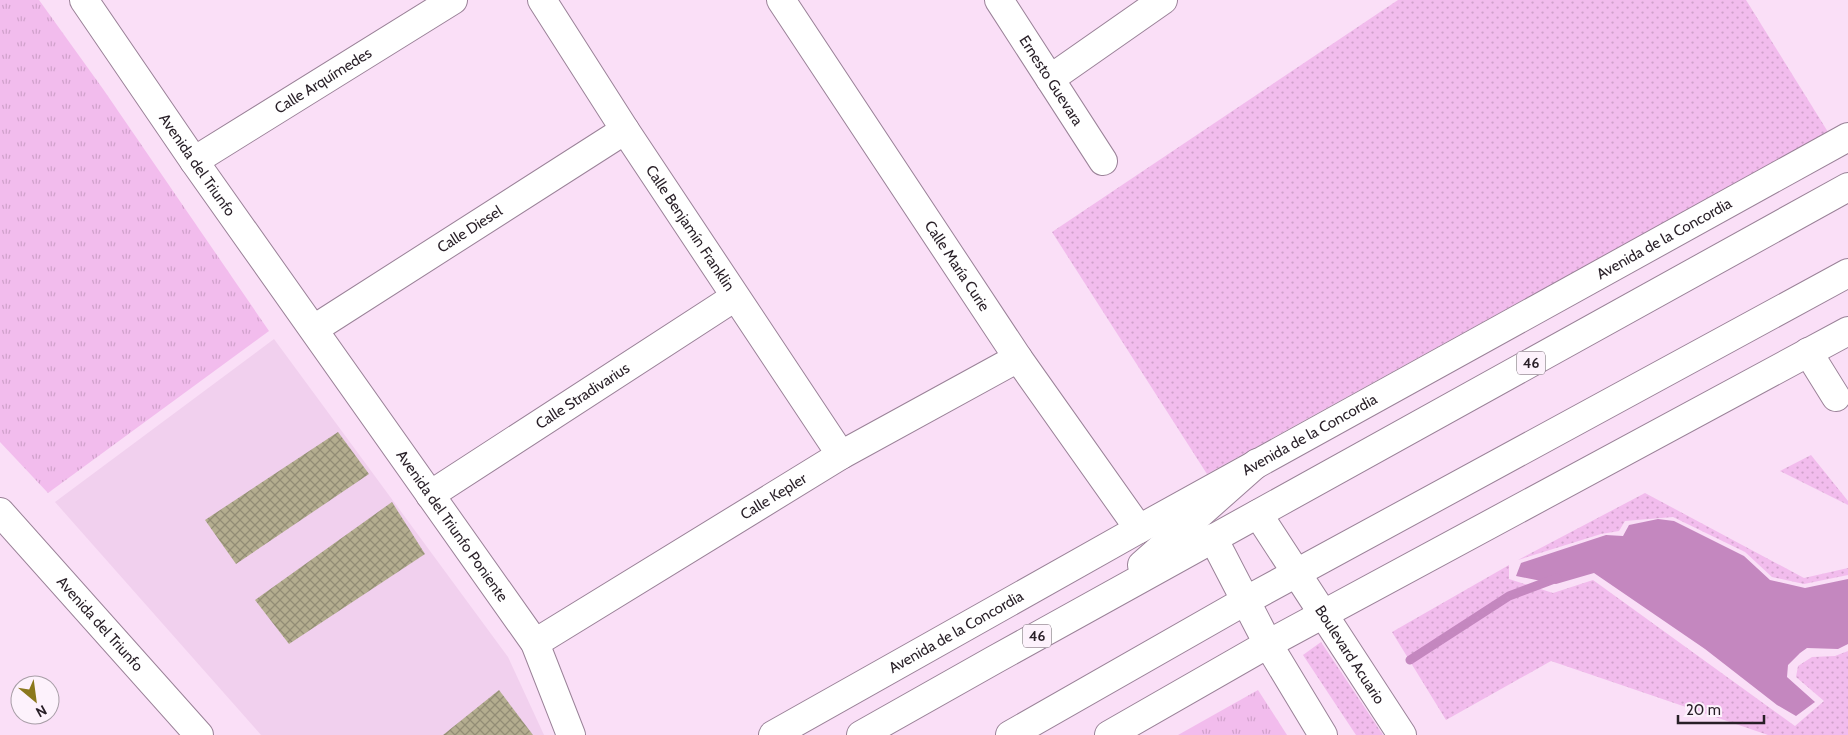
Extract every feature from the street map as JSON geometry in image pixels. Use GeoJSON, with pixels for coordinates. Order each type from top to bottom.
{"type":"FeatureCollection","features":[{"type":"Feature","properties":{"kind":"street","name":"Calle Arquímedes"},"geometry":{"type":"LineString","coordinates":[[194,161],[452,0]]}},
{"type":"Feature","properties":{"kind":"street","name":"Calle Benjamín Franklin"},"geometry":{"type":"LineString","coordinates":[[542,0],[625,130],[841,455]]}},
{"type":"Feature","properties":{"kind":"street","name":"Calle María Curie"},"geometry":{"type":"LineString","coordinates":[[781,0],[1018,358],[1139,529]]}},
{"type":"Feature","properties":{"kind":"street","name":"Ernesto Guevara"},"geometry":{"type":"LineString","coordinates":[[1000,0],[1103,160]]}},
{"type":"Feature","properties":{"kind":"street"},"geometry":{"type":"LineString","coordinates":[[1050,79],[1163,0]]}},
{"type":"Feature","properties":{"kind":"street","name":"Avenida del Triunfo"},"geometry":{"type":"LineString","coordinates":[[90,2],[194,161],[314,329]]}},
{"type":"Feature","properties":{"kind":"street","name":"Calle Diesel"},"geometry":{"type":"LineString","coordinates":[[314,329],[625,130]]}},
{"type":"Feature","properties":{"kind":"street","name":"Avenida de la Concordia"},"geometry":{"type":"LineString","coordinates":[[773,735],[1257,463],[1848,138]]}},
{"type":"Feature","properties":{"kind":"street","name":"46"},"geometry":{"type":"LineString","coordinates":[[861,735],[1848,187]]}},
{"type":"Feature","properties":{"kind":"street"},"geometry":{"type":"LineString","coordinates":[[1010,735],[1245,601],[1848,274]]}},
{"type":"Feature","properties":{"kind":"street","name":"Calle Stradivarius"},"geometry":{"type":"LineString","coordinates":[[430,495],[735,297]]}},
{"type":"Feature","properties":{"kind":"street","name":"Avenida del Triunfo Poniente"},"geometry":{"type":"LineString","coordinates":[[314,329],[535,643],[571,735]]}},
{"type":"Feature","properties":{"kind":"street"},"geometry":{"type":"LineString","coordinates":[[1109,735],[1268,644],[1848,331]]}},
{"type":"Feature","properties":{"kind":"street"},"geometry":{"type":"LineString","coordinates":[[1808,352],[1836,397]]}},
{"type":"Feature","properties":{"kind":"street","name":"Calle Kepler"},"geometry":{"type":"LineString","coordinates":[[535,643],[841,455],[1018,358]]}},
{"type":"Feature","properties":{"kind":"street"},"geometry":{"type":"LineString","coordinates":[[1105,598],[1257,463]]}},
{"type":"Feature","properties":{"kind":"street","name":"Avenida del Triunfo"},"geometry":{"type":"LineString","coordinates":[[0,512],[199,735]]}},
{"type":"Feature","properties":{"kind":"street","name":"Boulevard Acuario"},"geometry":{"type":"LineString","coordinates":[[1258,514],[1346,646],[1402,735]]}},
{"type":"Feature","properties":{"kind":"street"},"geometry":{"type":"LineString","coordinates":[[1213,538],[1268,644],[1323,735]]}},
{"type":"Feature","properties":{"kind":"shaded area"},"geometry":{"type":"Polygon","coordinates":[[[274,339],[508,657],[544,735],[261,735],[55,502],[274,339]]]}},
{"type":"Feature","properties":{"kind":"shaded area"},"geometry":{"type":"Polygon","coordinates":[[[1658,519],[1674,521],[1744,556],[1770,580],[1805,588],[1848,579],[1848,644],[1838,649],[1807,648],[1788,665],[1787,677],[1815,702],[1796,716],[1777,705],[1705,649],[1594,573],[1556,584],[1516,576],[1521,563],[1606,535],[1623,536],[1629,525],[1658,519]]]}},
{"type":"Feature","properties":{"kind":"green space"},"geometry":{"type":"Polygon","coordinates":[[[0,0],[39,0],[103,89],[269,331],[48,493],[0,442],[0,0]]]}},
{"type":"Feature","properties":{"kind":"green space"},"geometry":{"type":"Polygon","coordinates":[[[1398,0],[1746,0],[1828,132],[1207,474],[1052,232],[1398,0]]]}},
{"type":"Feature","properties":{"kind":"green space"},"geometry":{"type":"Polygon","coordinates":[[[1811,455],[1848,501],[1848,505],[1780,471],[1811,455]]]}},
{"type":"Feature","properties":{"kind":"green space"},"geometry":{"type":"Polygon","coordinates":[[[1645,493],[1804,578],[1848,568],[1848,575],[1804,584],[1772,577],[1745,552],[1673,517],[1625,521],[1619,531],[1601,534],[1518,560],[1645,493]]]}},
{"type":"Feature","properties":{"kind":"green space"},"geometry":{"type":"Polygon","coordinates":[[[1509,565],[1509,579],[1553,593],[1593,580],[1795,726],[1824,701],[1796,677],[1798,666],[1812,657],[1835,656],[1848,651],[1848,735],[1768,735],[1551,661],[1446,720],[1392,632],[1509,565]]]}},
{"type":"Feature","properties":{"kind":"green space"},"geometry":{"type":"Polygon","coordinates":[[[1321,642],[1383,735],[1356,735],[1303,655],[1321,642]]]}},
{"type":"Feature","properties":{"kind":"green space"},"geometry":{"type":"Polygon","coordinates":[[[1258,690],[1287,735],[1178,735],[1258,690]]]}},
{"type":"Feature","properties":{"kind":"building"},"geometry":{"type":"Polygon","coordinates":[[[338,432],[369,474],[236,564],[205,520],[338,432]]]}},
{"type":"Feature","properties":{"kind":"building"},"geometry":{"type":"Polygon","coordinates":[[[392,502],[425,554],[289,644],[255,600],[392,502]]]}},
{"type":"Feature","properties":{"kind":"building"},"geometry":{"type":"Polygon","coordinates":[[[499,690],[533,735],[443,735],[499,690]]]}},
{"type":"Feature","properties":{"kind":"waterway"},"geometry":{"type":"LineString","coordinates":[[1410,660],[1509,596],[1557,578]]}}]}
